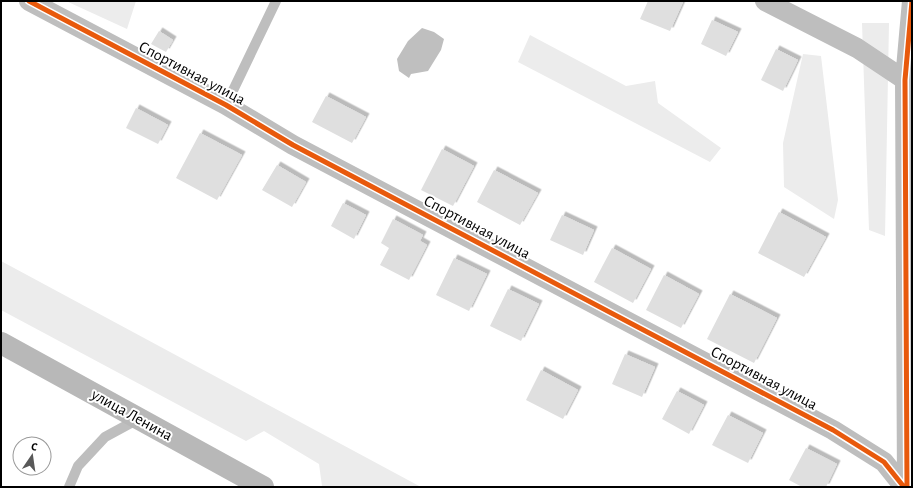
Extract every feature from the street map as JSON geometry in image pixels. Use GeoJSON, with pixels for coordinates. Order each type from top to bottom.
{"type":"FeatureCollection","features":[{"type":"Feature","properties":{"kind":"street","name":"Спортивная улица"},"geometry":{"type":"LineString","coordinates":[[29,1],[226,104],[293,145],[833,430],[884,462],[906,487]]}},
{"type":"Feature","properties":{"kind":"street"},"geometry":{"type":"LineString","coordinates":[[765,1],[857,48],[905,80]]}},
{"type":"Feature","properties":{"kind":"street"},"geometry":{"type":"LineString","coordinates":[[906,487],[905,80],[912,1]]}},
{"type":"Feature","properties":{"kind":"street","name":"улица Ленина"},"geometry":{"type":"LineString","coordinates":[[1,343],[140,418],[263,487]]}},
{"type":"Feature","properties":{"kind":"lane"},"geometry":{"type":"LineString","coordinates":[[226,104],[276,1]]}},
{"type":"Feature","properties":{"kind":"lane"},"geometry":{"type":"LineString","coordinates":[[69,487],[78,466],[105,437],[140,418]]}},
{"type":"Feature","properties":{"kind":"shaded area"},"geometry":{"type":"Polygon","coordinates":[[[66,1],[136,1],[127,29],[66,1]]]}},
{"type":"Feature","properties":{"kind":"shaded area"},"geometry":{"type":"Polygon","coordinates":[[[862,23],[889,23],[885,236],[869,230],[862,23]]]}},
{"type":"Feature","properties":{"kind":"shaded area"},"geometry":{"type":"Polygon","coordinates":[[[422,28],[434,32],[444,39],[441,50],[428,71],[411,74],[409,78],[399,71],[397,59],[408,41],[422,28]]]}},
{"type":"Feature","properties":{"kind":"shaded area"},"geometry":{"type":"Polygon","coordinates":[[[530,35],[626,86],[655,81],[658,103],[721,148],[710,162],[518,62],[530,35]]]}},
{"type":"Feature","properties":{"kind":"shaded area"},"geometry":{"type":"Polygon","coordinates":[[[803,54],[821,56],[838,200],[834,219],[784,187],[783,143],[803,54]]]}},
{"type":"Feature","properties":{"kind":"shaded area"},"geometry":{"type":"Polygon","coordinates":[[[1,261],[421,487],[322,486],[319,464],[264,431],[246,441],[1,310],[1,261]]]}},
{"type":"Feature","properties":{"kind":"building"},"geometry":{"type":"Polygon","coordinates":[[[648,1],[683,2],[670,31],[640,19],[648,1]]]}},
{"type":"Feature","properties":{"kind":"building"},"geometry":{"type":"Polygon","coordinates":[[[712,20],[738,32],[726,56],[701,44],[712,20]]]}},
{"type":"Feature","properties":{"kind":"building"},"geometry":{"type":"Polygon","coordinates":[[[159,31],[173,40],[166,52],[151,44],[159,31]]]}},
{"type":"Feature","properties":{"kind":"building"},"geometry":{"type":"Polygon","coordinates":[[[776,49],[798,60],[783,91],[761,80],[776,49]]]}},
{"type":"Feature","properties":{"kind":"building"},"geometry":{"type":"Polygon","coordinates":[[[326,96],[366,117],[352,143],[312,122],[326,96]]]}},
{"type":"Feature","properties":{"kind":"building"},"geometry":{"type":"Polygon","coordinates":[[[136,108],[168,125],[158,144],[126,128],[136,108]]]}},
{"type":"Feature","properties":{"kind":"building"},"geometry":{"type":"Polygon","coordinates":[[[200,133],[242,155],[217,200],[176,178],[200,133]]]}},
{"type":"Feature","properties":{"kind":"building"},"geometry":{"type":"Polygon","coordinates":[[[442,149],[474,166],[453,206],[421,190],[442,149]]]}},
{"type":"Feature","properties":{"kind":"building"},"geometry":{"type":"Polygon","coordinates":[[[277,165],[306,182],[292,207],[262,190],[277,165]]]}},
{"type":"Feature","properties":{"kind":"building"},"geometry":{"type":"Polygon","coordinates":[[[494,170],[538,193],[520,225],[477,202],[494,170]]]}},
{"type":"Feature","properties":{"kind":"building"},"geometry":{"type":"Polygon","coordinates":[[[343,203],[366,215],[354,239],[331,226],[343,203]]]}},
{"type":"Feature","properties":{"kind":"building"},"geometry":{"type":"Polygon","coordinates":[[[779,212],[826,237],[804,277],[758,253],[779,212]]]}},
{"type":"Feature","properties":{"kind":"building"},"geometry":{"type":"Polygon","coordinates":[[[562,215],[594,230],[583,255],[550,240],[562,215]]]}},
{"type":"Feature","properties":{"kind":"building"},"geometry":{"type":"Polygon","coordinates":[[[393,219],[423,235],[420,241],[427,245],[409,280],[380,265],[389,248],[381,243],[393,219]]]}},
{"type":"Feature","properties":{"kind":"building"},"geometry":{"type":"Polygon","coordinates":[[[612,248],[651,269],[633,303],[594,282],[612,248]]]}},
{"type":"Feature","properties":{"kind":"building"},"geometry":{"type":"Polygon","coordinates":[[[454,258],[487,274],[469,311],[436,295],[454,258]]]}},
{"type":"Feature","properties":{"kind":"building"},"geometry":{"type":"Polygon","coordinates":[[[664,275],[699,294],[681,328],[646,310],[664,275]]]}},
{"type":"Feature","properties":{"kind":"building"},"geometry":{"type":"Polygon","coordinates":[[[508,289],[539,304],[521,341],[490,326],[508,289]]]}},
{"type":"Feature","properties":{"kind":"building"},"geometry":{"type":"Polygon","coordinates":[[[730,294],[777,318],[754,363],[707,339],[730,294]]]}},
{"type":"Feature","properties":{"kind":"building"},"geometry":{"type":"Polygon","coordinates":[[[625,354],[655,367],[642,397],[612,384],[625,354]]]}},
{"type":"Feature","properties":{"kind":"building"},"geometry":{"type":"Polygon","coordinates":[[[541,370],[578,390],[563,419],[526,400],[541,370]]]}},
{"type":"Feature","properties":{"kind":"building"},"geometry":{"type":"Polygon","coordinates":[[[677,391],[704,405],[689,434],[662,419],[677,391]]]}},
{"type":"Feature","properties":{"kind":"building"},"geometry":{"type":"Polygon","coordinates":[[[728,415],[763,433],[748,463],[712,445],[728,415]]]}},
{"type":"Feature","properties":{"kind":"building"},"geometry":{"type":"Polygon","coordinates":[[[806,448],[837,464],[826,487],[802,487],[789,480],[806,448]]]}},
{"type":"Feature","properties":{"kind":"cycle path"},"geometry":{"type":"LineString","coordinates":[[29,1],[226,105],[293,145],[833,430],[884,462],[904,487]]}},
{"type":"Feature","properties":{"kind":"cycle path"},"geometry":{"type":"LineString","coordinates":[[907,487],[905,80],[912,1]]}}]}
